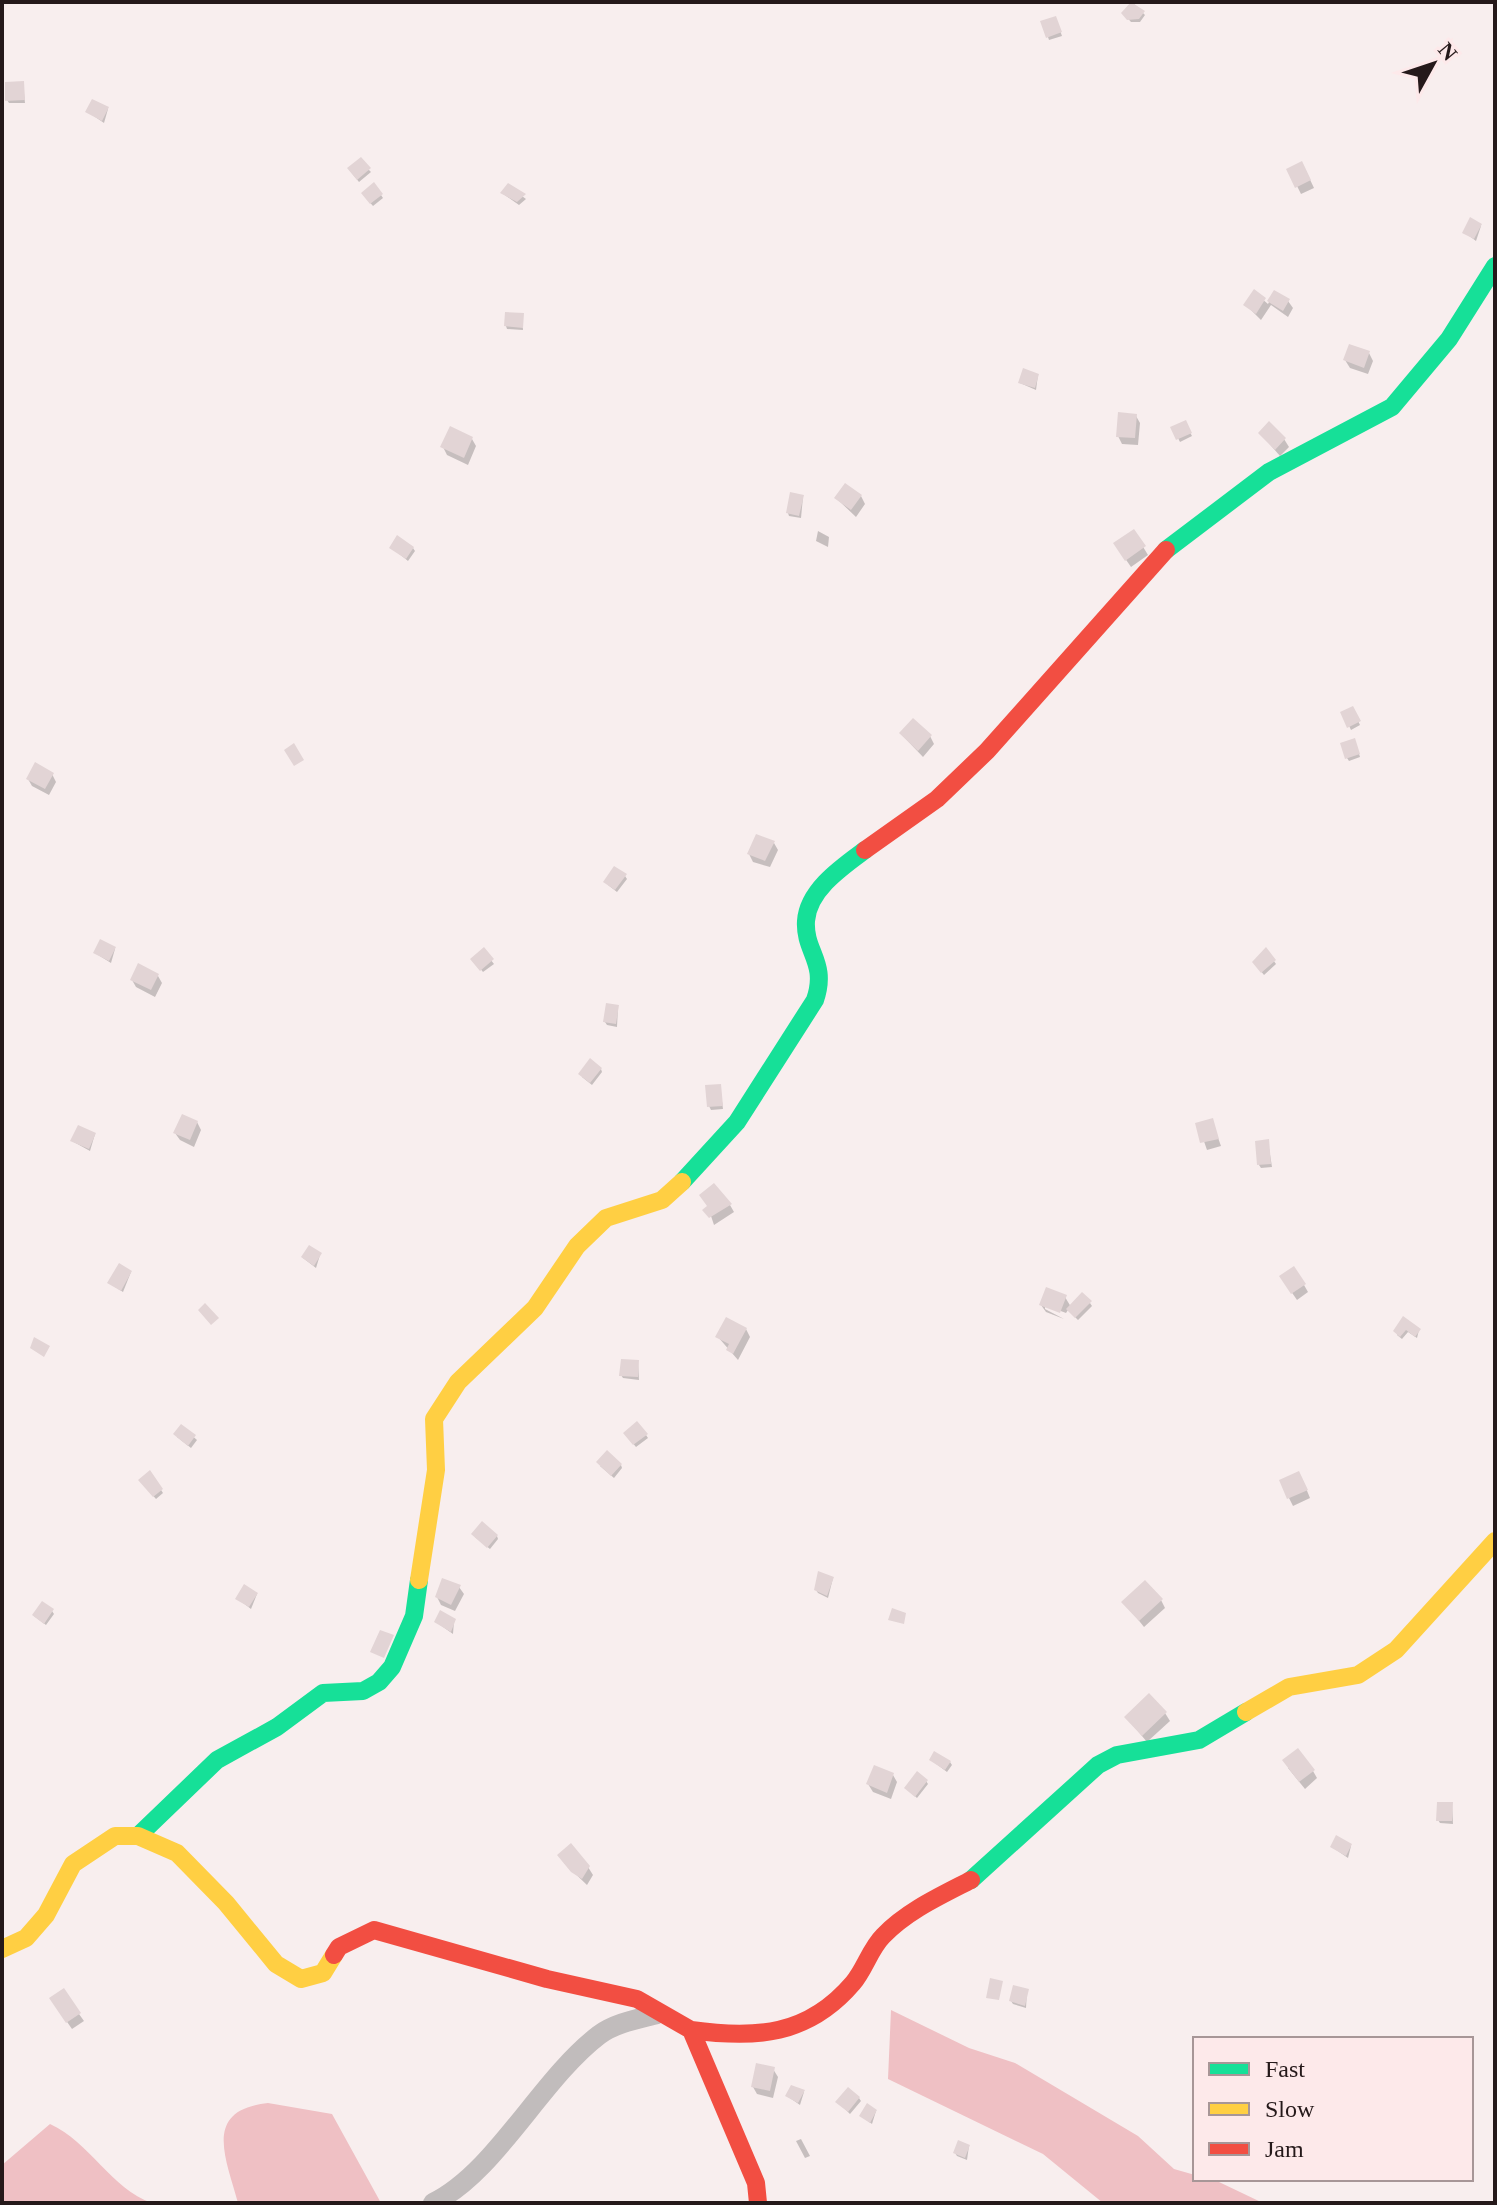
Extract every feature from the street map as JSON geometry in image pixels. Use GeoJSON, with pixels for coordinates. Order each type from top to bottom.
{"type":"FeatureCollection","features":[{"type":"Feature","properties":{"kind":"street"},"geometry":{"type":"LineString","coordinates":[[138,1836],[217,1760],[277,1727],[323,1693],[363,1691],[379,1682],[392,1667],[414,1616],[436,1470],[434,1419],[458,1382],[535,1308],[577,1246],[606,1218],[662,1200],[695,1171],[737,1122],[815,1000],[822,979],[806,922],[814,895],[852,860],[937,799],[987,751],[1169,547],[1269,472],[1392,407],[1449,339],[1495,266]]}},
{"type":"Feature","properties":{"kind":"street"},"geometry":{"type":"LineString","coordinates":[[2,1949],[26,1938],[46,1915],[73,1864],[115,1836],[138,1836],[177,1853],[226,1903],[276,1964],[301,1979],[323,1973],[339,1947],[374,1930],[547,1979],[637,1999],[657,2014],[691,2030],[739,2037],[797,2026],[832,2004],[855,1981],[880,1938],[906,1915],[981,1874],[1032,1823],[1098,1765],[1117,1755],[1199,1740],[1289,1687],[1358,1675],[1396,1650],[1484,1549],[1495,1541]]}},
{"type":"Feature","properties":{"kind":"street"},"geometry":{"type":"LineString","coordinates":[[433,2203],[479,2167],[541,2092],[598,2036],[612,2027],[657,2014]]}},
{"type":"Feature","properties":{"kind":"street"},"geometry":{"type":"LineString","coordinates":[[691,2030],[756,2183],[758,2203]]}},
{"type":"Feature","properties":{"kind":"shaded area"},"geometry":{"type":"Polygon","coordinates":[[[891,2010],[969,2048],[1015,2063],[1138,2136],[1174,2169],[1193,2174],[1193,2181],[1219,2182],[1263,2203],[1103,2203],[1043,2154],[888,2079],[891,2010]]]}},
{"type":"Feature","properties":{"kind":"shaded area"},"geometry":{"type":"Polygon","coordinates":[[[268,2103],[332,2114],[381,2203],[238,2203],[225,2153],[226,2126],[234,2115],[247,2107],[268,2103]]]}},
{"type":"Feature","properties":{"kind":"shaded area"},"geometry":{"type":"Polygon","coordinates":[[[50,2124],[77,2142],[124,2187],[152,2203],[2,2203],[2,2165],[50,2124]]]}},
{"type":"Feature","properties":{"kind":"building"},"geometry":{"type":"Polygon","coordinates":[[[1131,2],[1145,11],[1139,19],[1127,20],[1121,13],[1131,2]]]}},
{"type":"Feature","properties":{"kind":"building"},"geometry":{"type":"Polygon","coordinates":[[[1056,16],[1062,32],[1046,38],[1040,21],[1056,16]]]}},
{"type":"Feature","properties":{"kind":"building"},"geometry":{"type":"Polygon","coordinates":[[[24,81],[25,100],[5,101],[5,82],[24,81]]]}},
{"type":"Feature","properties":{"kind":"building"},"geometry":{"type":"Polygon","coordinates":[[[92,99],[109,107],[102,121],[85,112],[92,99]]]}},
{"type":"Feature","properties":{"kind":"building"},"geometry":{"type":"Polygon","coordinates":[[[361,157],[371,168],[357,180],[347,168],[361,157]]]}},
{"type":"Feature","properties":{"kind":"building"},"geometry":{"type":"Polygon","coordinates":[[[1302,161],[1311,180],[1295,188],[1286,169],[1302,161]]]}},
{"type":"Feature","properties":{"kind":"building"},"geometry":{"type":"Polygon","coordinates":[[[374,182],[383,194],[370,204],[361,193],[374,182]]]}},
{"type":"Feature","properties":{"kind":"building"},"geometry":{"type":"Polygon","coordinates":[[[508,183],[526,194],[517,202],[500,193],[508,183]]]}},
{"type":"Feature","properties":{"kind":"building"},"geometry":{"type":"Polygon","coordinates":[[[1470,217],[1482,224],[1474,239],[1462,233],[1470,217]]]}},
{"type":"Feature","properties":{"kind":"building"},"geometry":{"type":"Polygon","coordinates":[[[1254,289],[1266,298],[1256,314],[1243,305],[1254,289]]]}},
{"type":"Feature","properties":{"kind":"building"},"geometry":{"type":"Polygon","coordinates":[[[1274,290],[1290,299],[1283,311],[1267,301],[1274,290]]]}},
{"type":"Feature","properties":{"kind":"building"},"geometry":{"type":"Polygon","coordinates":[[[505,312],[524,313],[523,328],[504,326],[505,312]]]}},
{"type":"Feature","properties":{"kind":"building"},"geometry":{"type":"Polygon","coordinates":[[[1349,344],[1370,351],[1364,368],[1343,360],[1349,344]]]}},
{"type":"Feature","properties":{"kind":"building"},"geometry":{"type":"Polygon","coordinates":[[[1023,368],[1039,374],[1035,388],[1018,383],[1023,368]]]}},
{"type":"Feature","properties":{"kind":"building"},"geometry":{"type":"Polygon","coordinates":[[[1118,412],[1137,414],[1135,438],[1116,437],[1118,412]]]}},
{"type":"Feature","properties":{"kind":"building"},"geometry":{"type":"Polygon","coordinates":[[[1186,420],[1192,433],[1176,440],[1170,427],[1186,420]]]}},
{"type":"Feature","properties":{"kind":"building"},"geometry":{"type":"Polygon","coordinates":[[[1269,421],[1286,438],[1275,450],[1258,433],[1269,421]]]}},
{"type":"Feature","properties":{"kind":"building"},"geometry":{"type":"Polygon","coordinates":[[[450,426],[473,437],[464,458],[440,447],[450,426]]]}},
{"type":"Feature","properties":{"kind":"building"},"geometry":{"type":"Polygon","coordinates":[[[845,483],[862,495],[851,510],[834,498],[845,483]]]}},
{"type":"Feature","properties":{"kind":"building"},"geometry":{"type":"Polygon","coordinates":[[[790,492],[804,495],[799,516],[786,513],[790,492]]]}},
{"type":"Feature","properties":{"kind":"building"},"geometry":{"type":"Polygon","coordinates":[[[1134,529],[1146,546],[1125,561],[1113,543],[1134,529]]]}},
{"type":"Feature","properties":{"kind":"building"},"geometry":{"type":"Polygon","coordinates":[[[397,535],[414,547],[406,559],[389,548],[397,535]]]}},
{"type":"Feature","properties":{"kind":"building"},"geometry":{"type":"Polygon","coordinates":[[[1353,706],[1361,721],[1347,728],[1340,712],[1353,706]]]}},
{"type":"Feature","properties":{"kind":"building"},"geometry":{"type":"Polygon","coordinates":[[[913,718],[932,735],[918,751],[899,733],[913,718]]]}},
{"type":"Feature","properties":{"kind":"building"},"geometry":{"type":"Polygon","coordinates":[[[1355,738],[1360,754],[1345,759],[1340,743],[1355,738]]]}},
{"type":"Feature","properties":{"kind":"building"},"geometry":{"type":"Polygon","coordinates":[[[294,743],[304,760],[294,766],[284,750],[294,743]]]}},
{"type":"Feature","properties":{"kind":"building"},"geometry":{"type":"Polygon","coordinates":[[[35,762],[54,773],[45,789],[26,779],[35,762]]]}},
{"type":"Feature","properties":{"kind":"building"},"geometry":{"type":"Polygon","coordinates":[[[756,834],[775,841],[765,861],[747,854],[756,834]]]}},
{"type":"Feature","properties":{"kind":"building"},"geometry":{"type":"Polygon","coordinates":[[[614,866],[627,874],[615,890],[603,882],[614,866]]]}},
{"type":"Feature","properties":{"kind":"building"},"geometry":{"type":"Polygon","coordinates":[[[100,939],[116,947],[109,961],[93,953],[100,939]]]}},
{"type":"Feature","properties":{"kind":"building"},"geometry":{"type":"Polygon","coordinates":[[[484,947],[494,959],[480,971],[470,959],[484,947]]]}},
{"type":"Feature","properties":{"kind":"building"},"geometry":{"type":"Polygon","coordinates":[[[1266,947],[1276,960],[1261,973],[1252,962],[1266,947]]]}},
{"type":"Feature","properties":{"kind":"building"},"geometry":{"type":"Polygon","coordinates":[[[138,963],[159,974],[151,990],[130,980],[138,963]]]}},
{"type":"Feature","properties":{"kind":"building"},"geometry":{"type":"Polygon","coordinates":[[[606,1003],[619,1005],[616,1024],[603,1022],[606,1003]]]}},
{"type":"Feature","properties":{"kind":"building"},"geometry":{"type":"Polygon","coordinates":[[[590,1058],[602,1068],[590,1083],[578,1074],[590,1058]]]}},
{"type":"Feature","properties":{"kind":"building"},"geometry":{"type":"Polygon","coordinates":[[[721,1084],[723,1106],[707,1107],[705,1085],[721,1084]]]}},
{"type":"Feature","properties":{"kind":"building"},"geometry":{"type":"Polygon","coordinates":[[[182,1114],[198,1121],[190,1140],[173,1133],[182,1114]]]}},
{"type":"Feature","properties":{"kind":"building"},"geometry":{"type":"Polygon","coordinates":[[[1213,1118],[1219,1139],[1200,1143],[1195,1123],[1213,1118]]]}},
{"type":"Feature","properties":{"kind":"building"},"geometry":{"type":"Polygon","coordinates":[[[78,1125],[96,1133],[89,1149],[70,1141],[78,1125]]]}},
{"type":"Feature","properties":{"kind":"building"},"geometry":{"type":"Polygon","coordinates":[[[1269,1139],[1271,1164],[1257,1165],[1255,1141],[1269,1139]]]}},
{"type":"Feature","properties":{"kind":"building"},"geometry":{"type":"Polygon","coordinates":[[[714,1183],[732,1204],[709,1218],[702,1210],[707,1206],[699,1195],[714,1183]]]}},
{"type":"Feature","properties":{"kind":"building"},"geometry":{"type":"Polygon","coordinates":[[[309,1245],[322,1253],[314,1266],[301,1257],[309,1245]]]}},
{"type":"Feature","properties":{"kind":"building"},"geometry":{"type":"Polygon","coordinates":[[[119,1263],[132,1271],[121,1291],[107,1283],[119,1263]]]}},
{"type":"Feature","properties":{"kind":"building"},"geometry":{"type":"Polygon","coordinates":[[[1294,1266],[1306,1284],[1291,1294],[1279,1276],[1294,1266]]]}},
{"type":"Feature","properties":{"kind":"building"},"geometry":{"type":"Polygon","coordinates":[[[1046,1287],[1067,1295],[1060,1313],[1039,1305],[1046,1287]]]}},
{"type":"Feature","properties":{"kind":"building"},"geometry":{"type":"Polygon","coordinates":[[[1082,1292],[1092,1301],[1075,1318],[1066,1309],[1082,1292]]]}},
{"type":"Feature","properties":{"kind":"building"},"geometry":{"type":"Polygon","coordinates":[[[205,1303],[219,1318],[211,1325],[198,1310],[205,1303]]]}},
{"type":"Feature","properties":{"kind":"building"},"geometry":{"type":"Polygon","coordinates":[[[1403,1316],[1421,1329],[1415,1337],[1406,1330],[1400,1337],[1393,1331],[1403,1316]]]}},
{"type":"Feature","properties":{"kind":"building"},"geometry":{"type":"Polygon","coordinates":[[[726,1317],[747,1328],[733,1354],[726,1350],[729,1344],[715,1337],[726,1317]]]}},
{"type":"Feature","properties":{"kind":"building"},"geometry":{"type":"Polygon","coordinates":[[[34,1337],[50,1346],[44,1357],[30,1348],[34,1337]]]}},
{"type":"Feature","properties":{"kind":"building"},"geometry":{"type":"Polygon","coordinates":[[[621,1359],[639,1360],[638,1377],[619,1376],[621,1359]]]}},
{"type":"Feature","properties":{"kind":"building"},"geometry":{"type":"Polygon","coordinates":[[[637,1421],[648,1434],[633,1445],[623,1433],[637,1421]]]}},
{"type":"Feature","properties":{"kind":"building"},"geometry":{"type":"Polygon","coordinates":[[[181,1424],[196,1435],[188,1446],[173,1434],[181,1424]]]}},
{"type":"Feature","properties":{"kind":"building"},"geometry":{"type":"Polygon","coordinates":[[[607,1450],[622,1464],[611,1476],[596,1462],[607,1450]]]}},
{"type":"Feature","properties":{"kind":"building"},"geometry":{"type":"Polygon","coordinates":[[[150,1470],[163,1489],[153,1497],[138,1480],[150,1470]]]}},
{"type":"Feature","properties":{"kind":"building"},"geometry":{"type":"Polygon","coordinates":[[[1299,1471],[1308,1490],[1287,1499],[1279,1480],[1299,1471]]]}},
{"type":"Feature","properties":{"kind":"building"},"geometry":{"type":"Polygon","coordinates":[[[482,1521],[498,1535],[487,1548],[471,1534],[482,1521]]]}},
{"type":"Feature","properties":{"kind":"building"},"geometry":{"type":"Polygon","coordinates":[[[818,1571],[834,1577],[827,1596],[814,1590],[818,1571]]]}},
{"type":"Feature","properties":{"kind":"building"},"geometry":{"type":"Polygon","coordinates":[[[442,1578],[461,1585],[451,1605],[435,1597],[442,1578]]]}},
{"type":"Feature","properties":{"kind":"building"},"geometry":{"type":"Polygon","coordinates":[[[1145,1580],[1163,1599],[1139,1621],[1121,1602],[1145,1580]]]}},
{"type":"Feature","properties":{"kind":"building"},"geometry":{"type":"Polygon","coordinates":[[[244,1584],[258,1593],[249,1607],[235,1599],[244,1584]]]}},
{"type":"Feature","properties":{"kind":"building"},"geometry":{"type":"Polygon","coordinates":[[[42,1601],[54,1609],[44,1624],[32,1615],[42,1601]]]}},
{"type":"Feature","properties":{"kind":"building"},"geometry":{"type":"Polygon","coordinates":[[[892,1608],[906,1613],[904,1624],[888,1620],[892,1608]]]}},
{"type":"Feature","properties":{"kind":"building"},"geometry":{"type":"Polygon","coordinates":[[[440,1610],[456,1619],[451,1632],[434,1622],[440,1610]]]}},
{"type":"Feature","properties":{"kind":"building"},"geometry":{"type":"Polygon","coordinates":[[[380,1630],[394,1635],[384,1658],[370,1652],[380,1630]]]}},
{"type":"Feature","properties":{"kind":"building"},"geometry":{"type":"Polygon","coordinates":[[[1149,1693],[1167,1712],[1142,1736],[1124,1717],[1149,1693]]]}},
{"type":"Feature","properties":{"kind":"building"},"geometry":{"type":"Polygon","coordinates":[[[1298,1748],[1315,1770],[1299,1782],[1282,1760],[1298,1748]]]}},
{"type":"Feature","properties":{"kind":"building"},"geometry":{"type":"Polygon","coordinates":[[[934,1751],[951,1761],[945,1770],[929,1760],[934,1751]]]}},
{"type":"Feature","properties":{"kind":"building"},"geometry":{"type":"Polygon","coordinates":[[[874,1765],[894,1773],[887,1793],[866,1784],[874,1765]]]}},
{"type":"Feature","properties":{"kind":"building"},"geometry":{"type":"Polygon","coordinates":[[[917,1771],[928,1780],[915,1797],[904,1788],[917,1771]]]}},
{"type":"Feature","properties":{"kind":"building"},"geometry":{"type":"Polygon","coordinates":[[[1437,1802],[1453,1802],[1452,1821],[1436,1821],[1437,1802]]]}},
{"type":"Feature","properties":{"kind":"building"},"geometry":{"type":"Polygon","coordinates":[[[1336,1835],[1352,1844],[1346,1856],[1330,1847],[1336,1835]]]}},
{"type":"Feature","properties":{"kind":"building"},"geometry":{"type":"Polygon","coordinates":[[[571,1843],[590,1866],[582,1879],[571,1872],[557,1855],[571,1843]]]}},
{"type":"Feature","properties":{"kind":"building"},"geometry":{"type":"Polygon","coordinates":[[[990,1978],[1003,1981],[999,2000],[986,1998],[990,1978]]]}},
{"type":"Feature","properties":{"kind":"building"},"geometry":{"type":"Polygon","coordinates":[[[1013,1985],[1029,1989],[1025,2006],[1009,2001],[1013,1985]]]}},
{"type":"Feature","properties":{"kind":"building"},"geometry":{"type":"Polygon","coordinates":[[[64,1988],[81,2013],[66,2023],[49,1998],[64,1988]]]}},
{"type":"Feature","properties":{"kind":"building"},"geometry":{"type":"Polygon","coordinates":[[[756,2063],[775,2067],[770,2091],[751,2087],[756,2063]]]}},
{"type":"Feature","properties":{"kind":"building"},"geometry":{"type":"Polygon","coordinates":[[[791,2085],[805,2090],[798,2103],[785,2096],[791,2085]]]}},
{"type":"Feature","properties":{"kind":"building"},"geometry":{"type":"Polygon","coordinates":[[[848,2087],[860,2097],[848,2112],[835,2102],[848,2087]]]}},
{"type":"Feature","properties":{"kind":"building"},"geometry":{"type":"Polygon","coordinates":[[[867,2103],[877,2110],[870,2123],[859,2116],[867,2103]]]}},
{"type":"Feature","properties":{"kind":"building"},"geometry":{"type":"Polygon","coordinates":[[[958,2140],[970,2145],[965,2158],[953,2153],[958,2140]]]}},
{"type":"Feature","properties":{"kind":"traffic: fast"},"geometry":{"type":"LineString","coordinates":[[1166,550],[1269,472],[1392,407],[1449,339],[1495,266]]}},
{"type":"Feature","properties":{"kind":"traffic: fast"},"geometry":{"type":"LineString","coordinates":[[682,1182],[737,1122],[815,1000],[819,976],[806,932],[808,910],[819,889],[865,850]]}},
{"type":"Feature","properties":{"kind":"traffic: fast"},"geometry":{"type":"LineString","coordinates":[[138,1836],[217,1760],[277,1727],[323,1693],[363,1691],[379,1682],[392,1667],[414,1616],[419,1580]]}},
{"type":"Feature","properties":{"kind":"traffic: fast"},"geometry":{"type":"LineString","coordinates":[[971,1880],[1098,1765],[1117,1755],[1199,1740],[1246,1712]]}},
{"type":"Feature","properties":{"kind":"traffic: slow"},"geometry":{"type":"LineString","coordinates":[[419,1580],[436,1470],[434,1419],[458,1382],[535,1308],[577,1246],[606,1218],[662,1200],[682,1182]]}},
{"type":"Feature","properties":{"kind":"traffic: slow"},"geometry":{"type":"LineString","coordinates":[[1246,1712],[1289,1687],[1358,1675],[1396,1650],[1495,1541]]}},
{"type":"Feature","properties":{"kind":"traffic: slow"},"geometry":{"type":"LineString","coordinates":[[2,1949],[26,1938],[46,1915],[73,1864],[115,1836],[138,1836],[177,1853],[226,1903],[276,1964],[301,1979],[323,1973],[334,1955]]}},
{"type":"Feature","properties":{"kind":"traffic: jam"},"geometry":{"type":"LineString","coordinates":[[865,850],[937,799],[987,751],[1166,550]]}},
{"type":"Feature","properties":{"kind":"traffic: jam"},"geometry":{"type":"LineString","coordinates":[[691,2030],[759,2033],[799,2024],[818,2014],[853,1983],[878,1941],[892,1927],[924,1905],[971,1880]]}},
{"type":"Feature","properties":{"kind":"traffic: jam"},"geometry":{"type":"LineString","coordinates":[[334,1955],[339,1947],[374,1930],[547,1979],[637,1999],[691,2030],[756,2183],[758,2203]]}}]}
